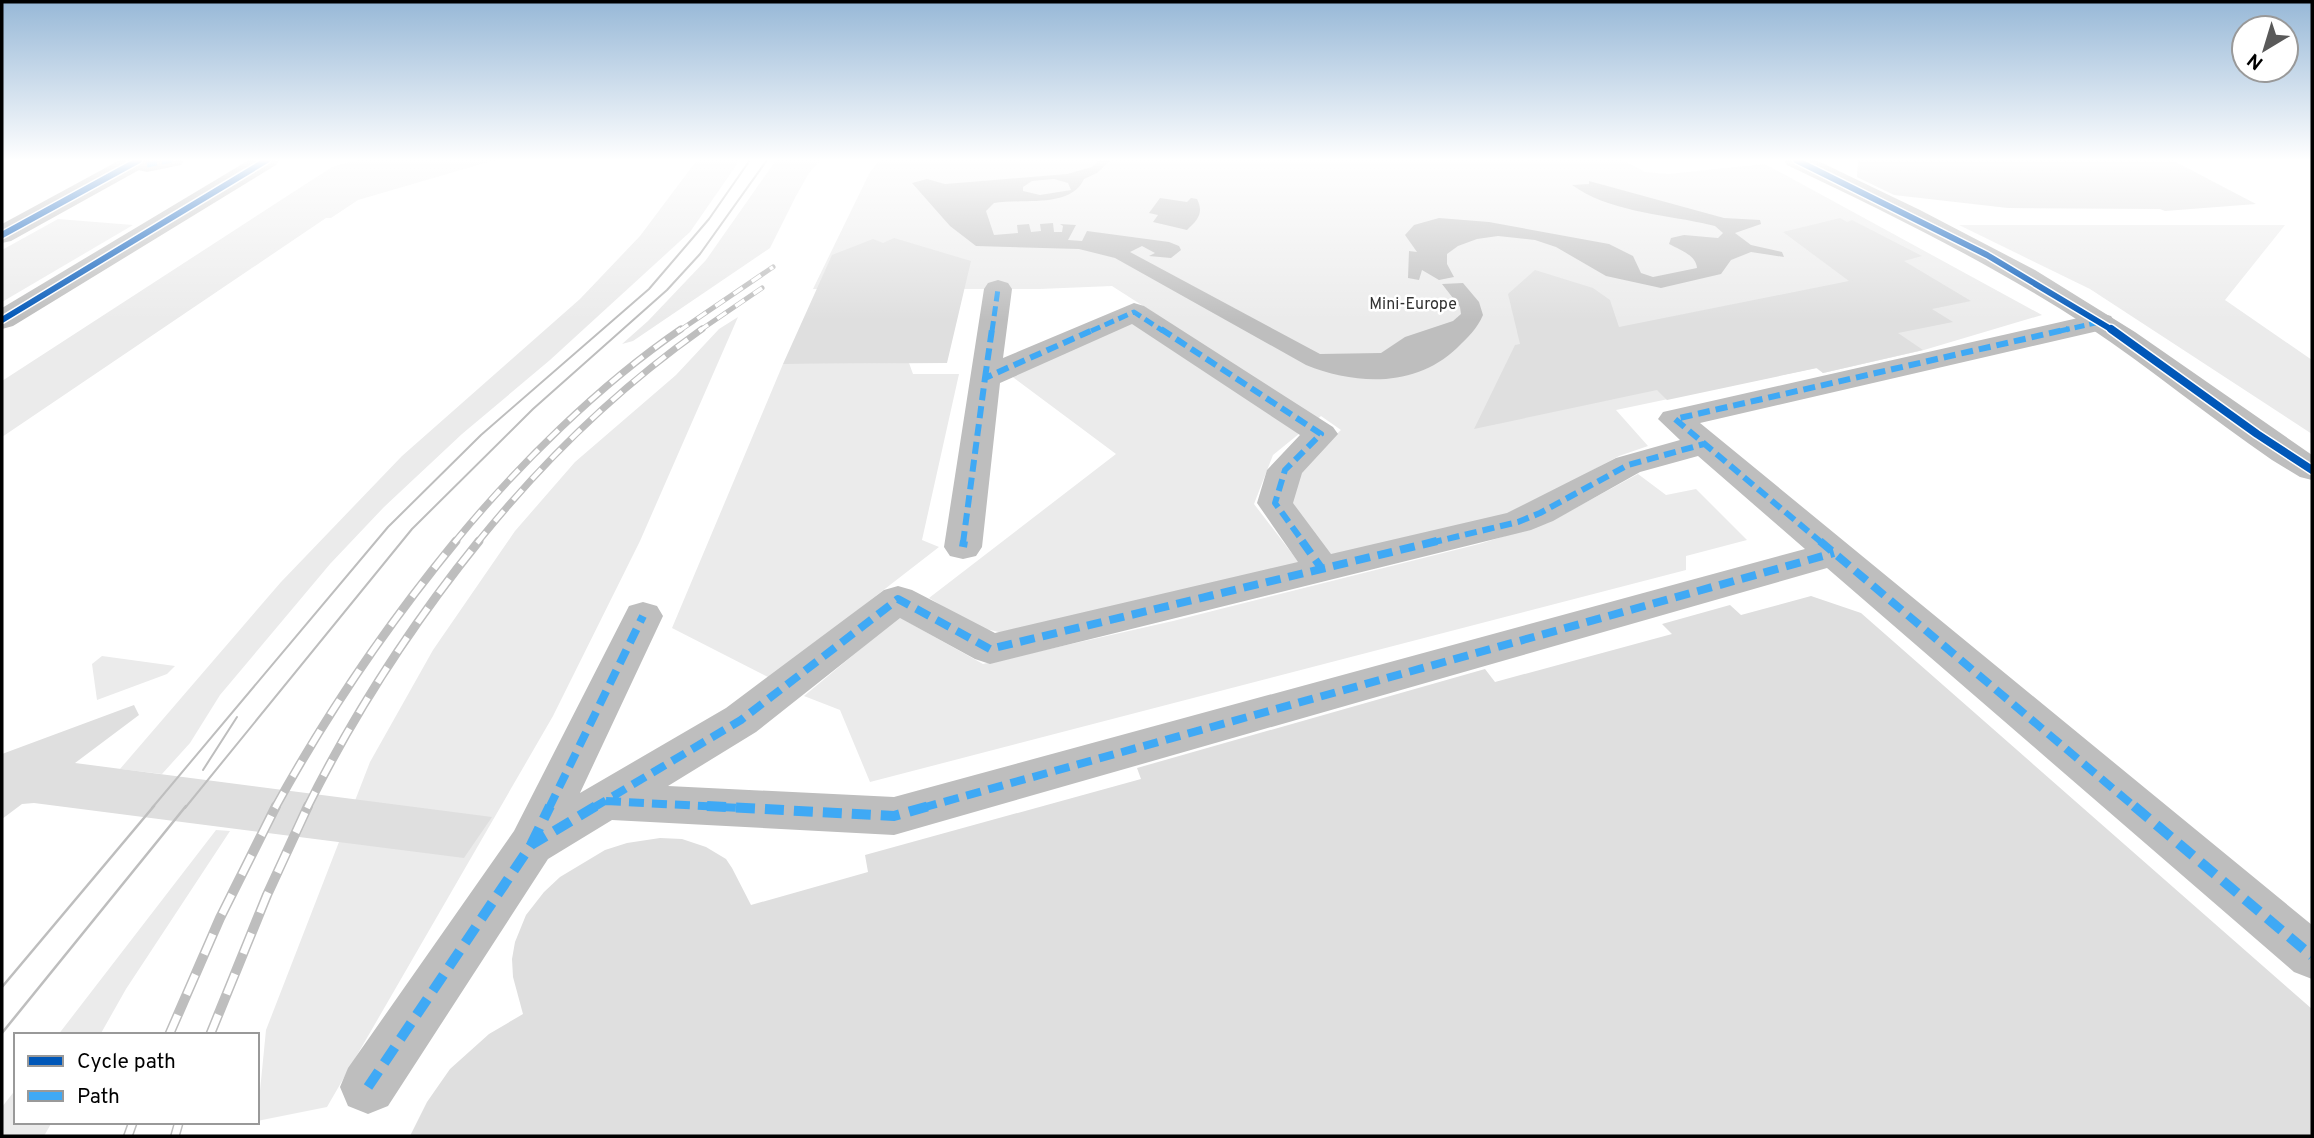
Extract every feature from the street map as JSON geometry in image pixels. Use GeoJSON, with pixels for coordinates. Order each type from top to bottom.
{"type":"FeatureCollection","features":[{"type":"Feature","properties":{"kind":"street"},"geometry":{"type":"LineString","coordinates":[[2,235],[44,213]]}},
{"type":"Feature","properties":{"kind":"street"},"geometry":{"type":"LineString","coordinates":[[2,320],[180,213]]}},
{"type":"Feature","properties":{"kind":"street"},"geometry":{"type":"LineString","coordinates":[[1901,213],[2001,264],[2100,322],[2271,445],[2312,470]]}},
{"type":"Feature","properties":{"kind":"street"},"geometry":{"type":"LineString","coordinates":[[963,547],[998,289]]}},
{"type":"Feature","properties":{"kind":"street"},"geometry":{"type":"LineString","coordinates":[[985,378],[1135,312],[1321,434],[1285,470],[1276,503],[1322,569]]}},
{"type":"Feature","properties":{"kind":"street"},"geometry":{"type":"LineString","coordinates":[[2100,322],[1675,419],[2312,956]]}},
{"type":"Feature","properties":{"kind":"street"},"geometry":{"type":"LineString","coordinates":[[531,845],[741,720],[898,599],[990,649],[1518,522],[1540,513],[1628,465],[1704,444]]}},
{"type":"Feature","properties":{"kind":"street"},"geometry":{"type":"LineString","coordinates":[[606,801],[894,816],[1834,553]]}},
{"type":"Feature","properties":{"kind":"street"},"geometry":{"type":"LineString","coordinates":[[368,1087],[531,845],[643,616]]}},
{"type":"Feature","properties":{"kind":"green space"},"geometry":{"type":"Polygon","coordinates":[[[261,213],[338,213],[326,218],[2,437],[2,381],[261,213]]]}},
{"type":"Feature","properties":{"kind":"green space"},"geometry":{"type":"Polygon","coordinates":[[[657,213],[703,213],[690,232],[550,360],[462,434],[384,507],[330,564],[220,695],[190,743],[162,774],[120,769],[281,582],[402,456],[580,299],[640,236],[657,213]]]}},
{"type":"Feature","properties":{"kind":"green space"},"geometry":{"type":"Polygon","coordinates":[[[739,213],[787,213],[770,248],[633,341],[622,344],[648,321],[706,260],[739,213]]]}},
{"type":"Feature","properties":{"kind":"green space","name":"Mini-Europe"},"geometry":{"type":"Polygon","coordinates":[[[850,213],[1855,213],[2042,315],[1924,350],[1823,373],[1816,368],[1616,410],[1648,446],[1619,456],[1511,514],[1325,557],[1287,504],[1304,464],[1341,430],[1321,416],[1273,455],[1254,504],[1300,564],[1003,633],[977,627],[929,598],[1116,454],[1010,375],[1151,311],[1112,286],[1039,289],[813,289],[850,213]]]}},
{"type":"Feature","properties":{"kind":"green space"},"geometry":{"type":"Polygon","coordinates":[[[58,219],[133,225],[2,302],[2,250],[58,219]]]}},
{"type":"Feature","properties":{"kind":"green space"},"geometry":{"type":"Polygon","coordinates":[[[1959,225],[2285,225],[2225,300],[2312,360],[2312,434],[2090,289],[1959,225]]]}},
{"type":"Feature","properties":{"kind":"green space"},"geometry":{"type":"Polygon","coordinates":[[[738,317],[640,541],[553,716],[327,1107],[259,1121],[266,1030],[370,762],[433,650],[515,531],[575,462],[676,375],[719,329],[738,317]]]}},
{"type":"Feature","properties":{"kind":"green space"},"geometry":{"type":"Polygon","coordinates":[[[909,363],[913,374],[959,374],[922,540],[939,547],[770,678],[672,628],[783,364],[909,363]]]}},
{"type":"Feature","properties":{"kind":"green space"},"geometry":{"type":"Polygon","coordinates":[[[1638,474],[1666,495],[1696,489],[1747,540],[1686,556],[1686,570],[870,782],[840,710],[804,696],[899,617],[983,664],[1173,621],[1479,544],[1548,523],[1638,474]]]}},
{"type":"Feature","properties":{"kind":"green space"},"geometry":{"type":"Polygon","coordinates":[[[102,656],[175,666],[167,674],[97,700],[92,664],[102,656]]]}},
{"type":"Feature","properties":{"kind":"green space"},"geometry":{"type":"Polygon","coordinates":[[[216,830],[230,831],[126,989],[101,1033],[60,1033],[216,830]]]}},
{"type":"Feature","properties":{"kind":"green space"},"geometry":{"type":"Polygon","coordinates":[[[14,1092],[14,1124],[51,1124],[44,1136],[2,1136],[2,1107],[14,1092]]]}},
{"type":"Feature","properties":{"kind":"shaded area"},"geometry":{"type":"Polygon","coordinates":[[[939,213],[987,213],[994,235],[1018,233],[1017,225],[1029,224],[1031,232],[1041,231],[1040,224],[1053,223],[1054,232],[1062,232],[1063,226],[1060,224],[1076,225],[1068,240],[1082,241],[1087,231],[1169,242],[1179,246],[1181,250],[1171,258],[1149,256],[1155,253],[1142,246],[1130,252],[1320,354],[1381,353],[1405,337],[1453,321],[1461,314],[1460,307],[1442,284],[1463,283],[1479,302],[1483,315],[1475,329],[1457,348],[1441,361],[1423,370],[1385,379],[1345,376],[1306,365],[1115,258],[1079,249],[976,246],[950,226],[939,213]]]}},
{"type":"Feature","properties":{"kind":"shaded area"},"geometry":{"type":"Polygon","coordinates":[[[1149,213],[1199,213],[1187,230],[1153,222],[1158,215],[1149,213]]]}},
{"type":"Feature","properties":{"kind":"shaded area"},"geometry":{"type":"Polygon","coordinates":[[[1651,213],[1706,213],[1724,218],[1760,220],[1761,224],[1735,233],[1751,245],[1782,252],[1784,257],[1751,252],[1731,260],[1721,274],[1661,288],[1606,276],[1556,247],[1535,240],[1498,236],[1477,239],[1458,246],[1447,254],[1447,264],[1454,277],[1439,280],[1422,270],[1419,280],[1408,278],[1409,251],[1417,252],[1405,235],[1414,225],[1439,218],[1489,222],[1609,244],[1633,256],[1641,273],[1653,277],[1697,268],[1691,256],[1669,244],[1671,238],[1684,235],[1718,238],[1723,233],[1715,226],[1651,213]]]}},
{"type":"Feature","properties":{"kind":"building"},"geometry":{"type":"Polygon","coordinates":[[[1840,218],[1847,222],[1852,220],[1922,256],[1904,261],[1971,301],[1932,309],[1953,322],[1898,333],[1923,350],[1823,373],[1817,368],[1667,400],[1657,390],[1474,429],[1515,345],[1520,344],[1508,294],[1535,270],[1593,288],[1610,300],[1619,327],[1849,281],[1783,232],[1840,218]]]}},
{"type":"Feature","properties":{"kind":"building"},"geometry":{"type":"Polygon","coordinates":[[[894,238],[971,261],[947,363],[783,364],[832,255],[873,239],[883,243],[894,238]]]}},
{"type":"Feature","properties":{"kind":"building"},"geometry":{"type":"Polygon","coordinates":[[[1811,596],[1861,613],[2312,1009],[2312,1136],[410,1136],[427,1102],[450,1069],[489,1034],[523,1014],[513,977],[512,959],[515,942],[526,915],[560,877],[605,850],[627,843],[660,838],[682,839],[706,847],[726,859],[751,905],[868,872],[865,855],[1141,779],[1137,768],[1485,669],[1495,682],[1672,634],[1662,624],[1730,605],[1741,615],[1811,596]]]}},
{"type":"Feature","properties":{"kind":"building"},"geometry":{"type":"Polygon","coordinates":[[[134,705],[139,715],[75,763],[492,817],[464,858],[34,803],[22,804],[2,819],[2,754],[134,705]]]}},
{"type":"Feature","properties":{"kind":"tram line"},"geometry":{"type":"LineString","coordinates":[[152,808],[388,527],[481,435],[649,289],[713,213]]}},
{"type":"Feature","properties":{"kind":"tram line"},"geometry":{"type":"LineString","coordinates":[[185,808],[412,529],[533,409],[667,290],[700,254],[729,213]]}},
{"type":"Feature","properties":{"kind":"tram line"},"geometry":{"type":"LineString","coordinates":[[203,770],[237,717]]}},
{"type":"Feature","properties":{"kind":"tram line"},"geometry":{"type":"LineString","coordinates":[[2,987],[154,806]]}},
{"type":"Feature","properties":{"kind":"tram line"},"geometry":{"type":"LineString","coordinates":[[2,1033],[186,806]]}},
{"type":"Feature","properties":{"kind":"railway"},"geometry":{"type":"LineString","coordinates":[[679,331],[773,267]]}},
{"type":"Feature","properties":{"kind":"railway"},"geometry":{"type":"LineString","coordinates":[[699,331],[762,288]]}},
{"type":"Feature","properties":{"kind":"railway"},"geometry":{"type":"LineString","coordinates":[[454,543],[560,428],[620,375],[681,329]]}},
{"type":"Feature","properties":{"kind":"railway"},"geometry":{"type":"LineString","coordinates":[[477,543],[528,484],[582,428],[640,376],[702,329]]}},
{"type":"Feature","properties":{"kind":"railway"},"geometry":{"type":"LineString","coordinates":[[275,808],[359,670],[456,541]]}},
{"type":"Feature","properties":{"kind":"railway"},"geometry":{"type":"LineString","coordinates":[[308,807],[364,704],[430,604],[479,541]]}},
{"type":"Feature","properties":{"kind":"railway"},"geometry":{"type":"LineString","coordinates":[[211,1033],[267,895],[308,807]]}},
{"type":"Feature","properties":{"kind":"railway"},"geometry":{"type":"LineString","coordinates":[[170,1033],[220,918],[275,808]]}},
{"type":"Feature","properties":{"kind":"railway"},"geometry":{"type":"LineString","coordinates":[[128,1136],[132,1124]]}},
{"type":"Feature","properties":{"kind":"railway"},"geometry":{"type":"LineString","coordinates":[[175,1136],[178,1124]]}},
{"type":"Feature","properties":{"kind":"marked path"},"geometry":{"type":"LineString","coordinates":[[985,378],[998,289]]}},
{"type":"Feature","properties":{"kind":"marked path"},"geometry":{"type":"LineString","coordinates":[[963,547],[985,378],[1134,312],[1321,434],[1285,470],[1275,503],[1322,569]]}},
{"type":"Feature","properties":{"kind":"marked path"},"geometry":{"type":"LineString","coordinates":[[2100,322],[1675,419],[2312,956]]}},
{"type":"Feature","properties":{"kind":"marked path"},"geometry":{"type":"LineString","coordinates":[[368,1087],[531,845],[741,720],[898,599],[990,649],[1518,522],[1540,513],[1628,465],[1704,444]]}},
{"type":"Feature","properties":{"kind":"marked path"},"geometry":{"type":"LineString","coordinates":[[606,801],[894,816],[1834,553]]}},
{"type":"Feature","properties":{"kind":"marked path"},"geometry":{"type":"LineString","coordinates":[[531,845],[643,616]]}},
{"type":"Feature","properties":{"kind":"cycle path"},"geometry":{"type":"LineString","coordinates":[[2,235],[42,213]]}},
{"type":"Feature","properties":{"kind":"cycle path"},"geometry":{"type":"LineString","coordinates":[[2,320],[179,213]]}},
{"type":"Feature","properties":{"kind":"cycle path"},"geometry":{"type":"LineString","coordinates":[[1906,213],[2025,276],[2097,320],[2312,470]]}}]}
